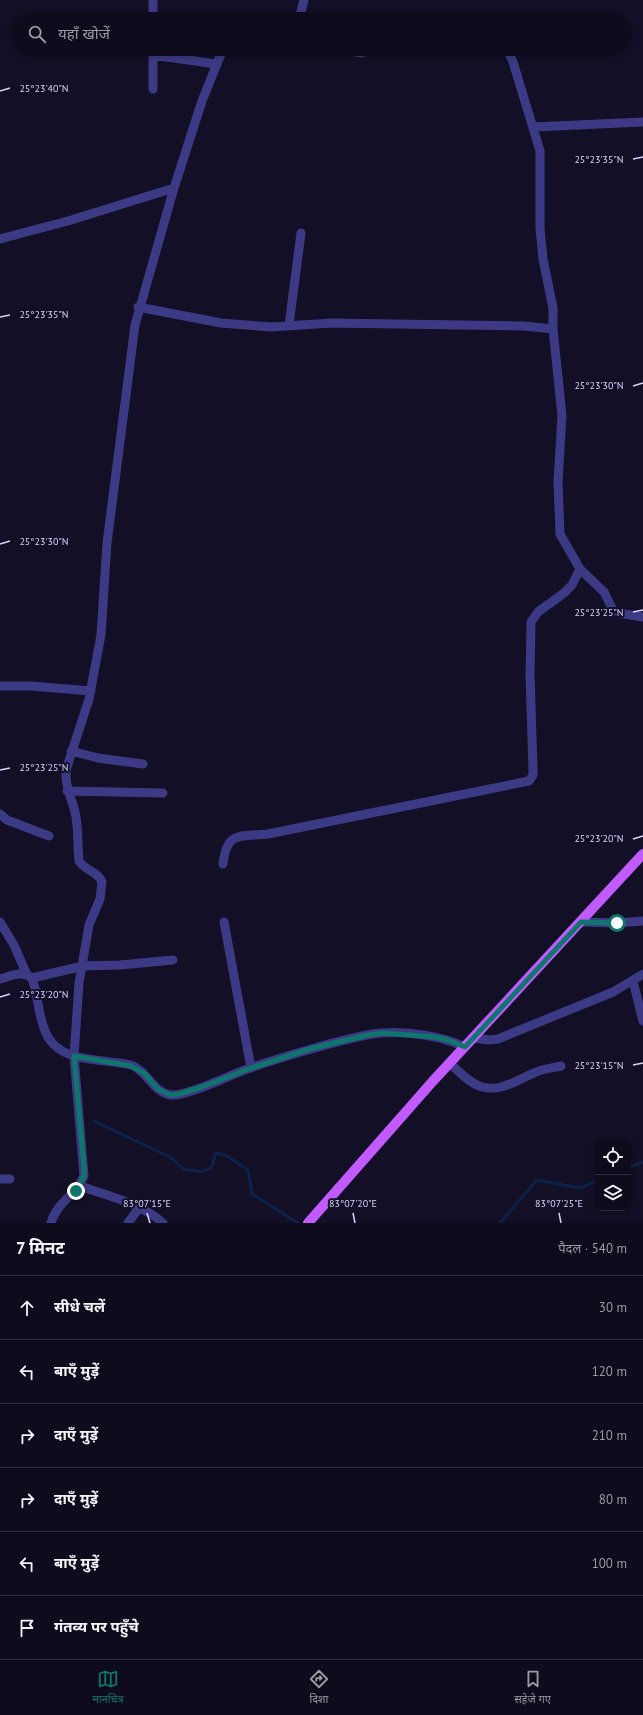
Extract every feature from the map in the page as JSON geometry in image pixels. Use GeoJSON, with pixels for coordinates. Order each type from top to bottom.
{"type":"FeatureCollection","features":[{"type":"Feature","properties":{"kind":"main road"},"geometry":{"type":"LineString","coordinates":[[309,1222],[473,1038],[643,854]]}},
{"type":"Feature","properties":{"kind":"street"},"geometry":{"type":"LineString","coordinates":[[153,0],[153,12]]}},
{"type":"Feature","properties":{"kind":"street"},"geometry":{"type":"LineString","coordinates":[[301,12],[304,0]]}},
{"type":"Feature","properties":{"kind":"street"},"geometry":{"type":"LineString","coordinates":[[153,56],[153,89]]}},
{"type":"Feature","properties":{"kind":"street"},"geometry":{"type":"LineString","coordinates":[[174,56],[216,64]]}},
{"type":"Feature","properties":{"kind":"street"},"geometry":{"type":"LineString","coordinates":[[51,1223],[58,1207],[80,1186],[84,1176],[74,1056],[79,983],[89,925],[100,898],[102,882],[96,873],[89,870],[79,861],[76,822],[67,791],[65,780],[66,770],[91,691],[101,635],[107,543],[138,307],[202,101],[220,56]]}},
{"type":"Feature","properties":{"kind":"street"},"geometry":{"type":"LineString","coordinates":[[509,56],[513,62],[522,98],[540,151],[540,228],[543,260],[553,308],[553,329],[562,416],[558,481],[558,527],[562,540],[580,569],[604,592],[613,610],[618,614],[643,617]]}},
{"type":"Feature","properties":{"kind":"street"},"geometry":{"type":"LineString","coordinates":[[533,127],[643,122]]}},
{"type":"Feature","properties":{"kind":"street"},"geometry":{"type":"LineString","coordinates":[[0,239],[68,221],[174,188]]}},
{"type":"Feature","properties":{"kind":"street"},"geometry":{"type":"LineString","coordinates":[[289,325],[301,233]]}},
{"type":"Feature","properties":{"kind":"street"},"geometry":{"type":"LineString","coordinates":[[138,307],[221,323],[271,327],[332,323],[524,326],[553,329]]}},
{"type":"Feature","properties":{"kind":"street"},"geometry":{"type":"LineString","coordinates":[[223,864],[226,847],[233,838],[268,834],[529,781],[533,775],[530,675],[531,622],[538,612],[564,593],[572,584],[580,569]]}},
{"type":"Feature","properties":{"kind":"street"},"geometry":{"type":"LineString","coordinates":[[0,686],[37,686],[91,691]]}},
{"type":"Feature","properties":{"kind":"street"},"geometry":{"type":"LineString","coordinates":[[71,751],[98,758],[143,764]]}},
{"type":"Feature","properties":{"kind":"street"},"geometry":{"type":"LineString","coordinates":[[67,791],[163,794]]}},
{"type":"Feature","properties":{"kind":"street"},"geometry":{"type":"LineString","coordinates":[[0,814],[11,822],[49,836]]}},
{"type":"Feature","properties":{"kind":"street"},"geometry":{"type":"LineString","coordinates":[[581,922],[617,923],[643,921]]}},
{"type":"Feature","properties":{"kind":"street"},"geometry":{"type":"LineString","coordinates":[[0,922],[14,945],[29,977],[45,1031],[50,1040],[74,1056],[131,1066],[144,1073],[158,1089],[170,1095],[179,1094],[202,1087],[251,1068],[350,1039],[383,1033],[435,1037],[448,1040],[465,1047]]}},
{"type":"Feature","properties":{"kind":"street"},"geometry":{"type":"LineString","coordinates":[[224,922],[251,1068]]}},
{"type":"Feature","properties":{"kind":"street"},"geometry":{"type":"LineString","coordinates":[[0,979],[21,974],[29,977],[83,966],[120,965],[174,960]]}},
{"type":"Feature","properties":{"kind":"street"},"geometry":{"type":"LineString","coordinates":[[473,1038],[490,1040],[498,1039],[614,992],[643,974]]}},
{"type":"Feature","properties":{"kind":"street"},"geometry":{"type":"LineString","coordinates":[[633,981],[643,1021]]}},
{"type":"Feature","properties":{"kind":"street"},"geometry":{"type":"LineString","coordinates":[[450,1064],[472,1082],[481,1087],[489,1088],[512,1084],[536,1072],[561,1066]]}},
{"type":"Feature","properties":{"kind":"street"},"geometry":{"type":"LineString","coordinates":[[0,1179],[10,1179]]}},
{"type":"Feature","properties":{"kind":"street"},"geometry":{"type":"LineString","coordinates":[[80,1186],[139,1208],[163,1223]]}},
{"type":"Feature","properties":{"kind":"street"},"geometry":{"type":"LineString","coordinates":[[128,1223],[139,1208]]}},
{"type":"Feature","properties":{"kind":"waterway"},"geometry":{"type":"LineString","coordinates":[[94,1121],[172,1158],[183,1169],[202,1172],[212,1167],[216,1153],[227,1156],[248,1170],[252,1194],[298,1223]]}},
{"type":"Feature","properties":{"kind":"waterway"},"geometry":{"type":"LineString","coordinates":[[631,1167],[643,1162]]}},
{"type":"Feature","properties":{"kind":"waterway"},"geometry":{"type":"LineString","coordinates":[[500,1223],[537,1180],[581,1188],[595,1181]]}},
{"type":"Feature","properties":{"kind":"route"},"geometry":{"type":"LineString","coordinates":[[76,1191],[84,1176],[84,1168],[74,1056],[119,1063],[139,1069],[152,1084],[170,1095],[179,1094],[202,1087],[251,1068],[313,1048],[368,1035],[383,1033],[435,1037],[455,1042],[465,1047],[581,922],[617,923]]}}]}
